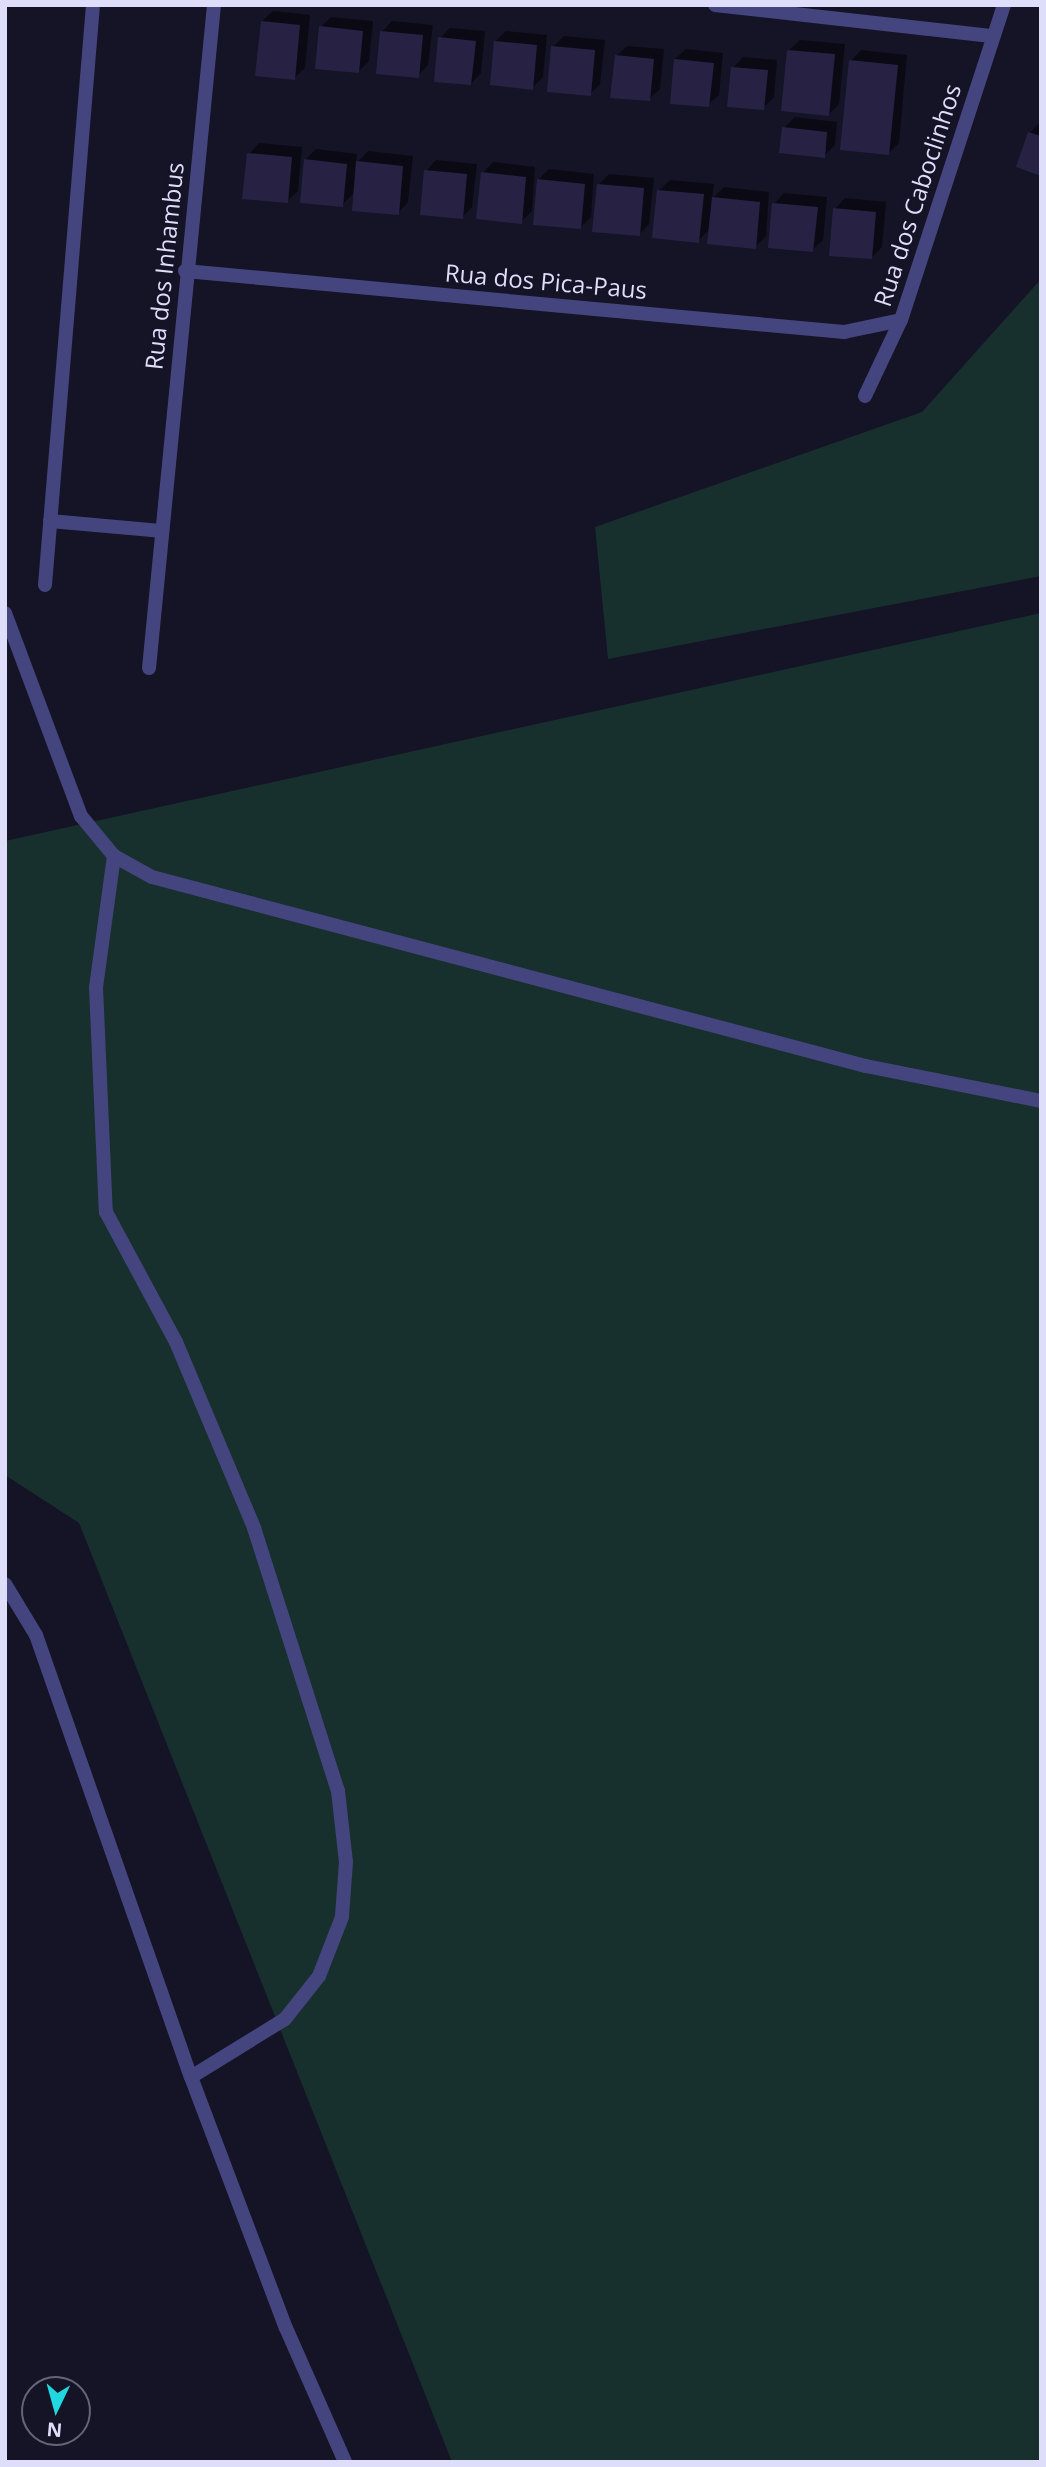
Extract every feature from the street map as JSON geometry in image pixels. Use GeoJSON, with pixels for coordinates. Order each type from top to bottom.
{"type":"FeatureCollection","features":[{"type":"Feature","properties":{"kind":"street"},"geometry":{"type":"LineString","coordinates":[[44,584],[93,5]]}},
{"type":"Feature","properties":{"kind":"street","name":"Rua dos Inhambus"},"geometry":{"type":"LineString","coordinates":[[149,668],[185,271],[214,5]]}},
{"type":"Feature","properties":{"kind":"street"},"geometry":{"type":"LineString","coordinates":[[715,5],[993,36]]}},
{"type":"Feature","properties":{"kind":"street","name":"Rua dos Caboclinhos"},"geometry":{"type":"LineString","coordinates":[[866,396],[901,320],[1004,5]]}},
{"type":"Feature","properties":{"kind":"street","name":"Rua dos Pica-Paus"},"geometry":{"type":"LineString","coordinates":[[185,271],[844,332],[901,320]]}},
{"type":"Feature","properties":{"kind":"street"},"geometry":{"type":"LineString","coordinates":[[50,521],[161,531]]}},
{"type":"Feature","properties":{"kind":"street"},"geometry":{"type":"LineString","coordinates":[[5,613],[81,816],[114,856],[198,894],[866,1066],[1041,1101]]}},
{"type":"Feature","properties":{"kind":"street"},"geometry":{"type":"LineString","coordinates":[[114,856],[96,987],[106,1212],[176,1342],[254,1528],[338,1790],[346,1862],[342,1917],[319,1976],[285,2019],[191,2077]]}},
{"type":"Feature","properties":{"kind":"street"},"geometry":{"type":"LineString","coordinates":[[5,1584],[36,1635],[191,2077],[286,2328],[345,2462]]}},
{"type":"Feature","properties":{"kind":"green space"},"geometry":{"type":"Polygon","coordinates":[[[1041,279],[1041,576],[608,659],[595,527],[922,412],[1041,279]]]}},
{"type":"Feature","properties":{"kind":"green space"},"geometry":{"type":"Polygon","coordinates":[[[1041,613],[1041,2462],[452,2462],[79,1523],[5,1475],[5,841],[1041,613]]]}},
{"type":"Feature","properties":{"kind":"building"},"geometry":{"type":"Polygon","coordinates":[[[261,21],[300,25],[295,80],[255,76],[261,21]]]}},
{"type":"Feature","properties":{"kind":"building"},"geometry":{"type":"Polygon","coordinates":[[[319,26],[363,31],[359,73],[315,69],[319,26]]]}},
{"type":"Feature","properties":{"kind":"building"},"geometry":{"type":"Polygon","coordinates":[[[380,31],[423,35],[419,78],[376,74],[380,31]]]}},
{"type":"Feature","properties":{"kind":"building"},"geometry":{"type":"Polygon","coordinates":[[[438,37],[476,41],[471,85],[434,82],[438,37]]]}},
{"type":"Feature","properties":{"kind":"building"},"geometry":{"type":"Polygon","coordinates":[[[494,41],[537,45],[533,90],[490,85],[494,41]]]}},
{"type":"Feature","properties":{"kind":"building"},"geometry":{"type":"Polygon","coordinates":[[[551,46],[595,50],[591,96],[547,92],[551,46]]]}},
{"type":"Feature","properties":{"kind":"building"},"geometry":{"type":"Polygon","coordinates":[[[787,50],[835,54],[829,116],[781,111],[787,50]]]}},
{"type":"Feature","properties":{"kind":"building"},"geometry":{"type":"Polygon","coordinates":[[[615,55],[654,59],[650,101],[610,98],[615,55]]]}},
{"type":"Feature","properties":{"kind":"building"},"geometry":{"type":"Polygon","coordinates":[[[674,59],[714,63],[709,107],[670,104],[674,59]]]}},
{"type":"Feature","properties":{"kind":"building"},"geometry":{"type":"Polygon","coordinates":[[[849,60],[898,65],[889,155],[840,150],[849,60]]]}},
{"type":"Feature","properties":{"kind":"building"},"geometry":{"type":"Polygon","coordinates":[[[731,67],[768,70],[764,110],[727,107],[731,67]]]}},
{"type":"Feature","properties":{"kind":"building"},"geometry":{"type":"Polygon","coordinates":[[[782,127],[827,132],[825,158],[779,153],[782,127]]]}},
{"type":"Feature","properties":{"kind":"building"},"geometry":{"type":"Polygon","coordinates":[[[1028,132],[1041,136],[1041,176],[1016,167],[1028,132]]]}},
{"type":"Feature","properties":{"kind":"building"},"geometry":{"type":"Polygon","coordinates":[[[247,153],[292,157],[288,203],[242,199],[247,153]]]}},
{"type":"Feature","properties":{"kind":"building"},"geometry":{"type":"Polygon","coordinates":[[[304,159],[347,164],[343,207],[300,203],[304,159]]]}},
{"type":"Feature","properties":{"kind":"building"},"geometry":{"type":"Polygon","coordinates":[[[356,161],[403,166],[399,215],[352,211],[356,161]]]}},
{"type":"Feature","properties":{"kind":"building"},"geometry":{"type":"Polygon","coordinates":[[[424,170],[467,174],[463,219],[420,215],[424,170]]]}},
{"type":"Feature","properties":{"kind":"building"},"geometry":{"type":"Polygon","coordinates":[[[481,172],[526,177],[522,224],[476,219],[481,172]]]}},
{"type":"Feature","properties":{"kind":"building"},"geometry":{"type":"Polygon","coordinates":[[[537,179],[585,184],[581,229],[533,225],[537,179]]]}},
{"type":"Feature","properties":{"kind":"building"},"geometry":{"type":"Polygon","coordinates":[[[597,184],[644,188],[640,236],[592,232],[597,184]]]}},
{"type":"Feature","properties":{"kind":"building"},"geometry":{"type":"Polygon","coordinates":[[[657,190],[704,194],[699,243],[652,238],[657,190]]]}},
{"type":"Feature","properties":{"kind":"building"},"geometry":{"type":"Polygon","coordinates":[[[712,197],[760,202],[756,249],[707,244],[712,197]]]}},
{"type":"Feature","properties":{"kind":"building"},"geometry":{"type":"Polygon","coordinates":[[[772,203],[818,207],[813,252],[768,248],[772,203]]]}},
{"type":"Feature","properties":{"kind":"building"},"geometry":{"type":"Polygon","coordinates":[[[833,208],[876,212],[872,259],[829,256],[833,208]]]}}]}
